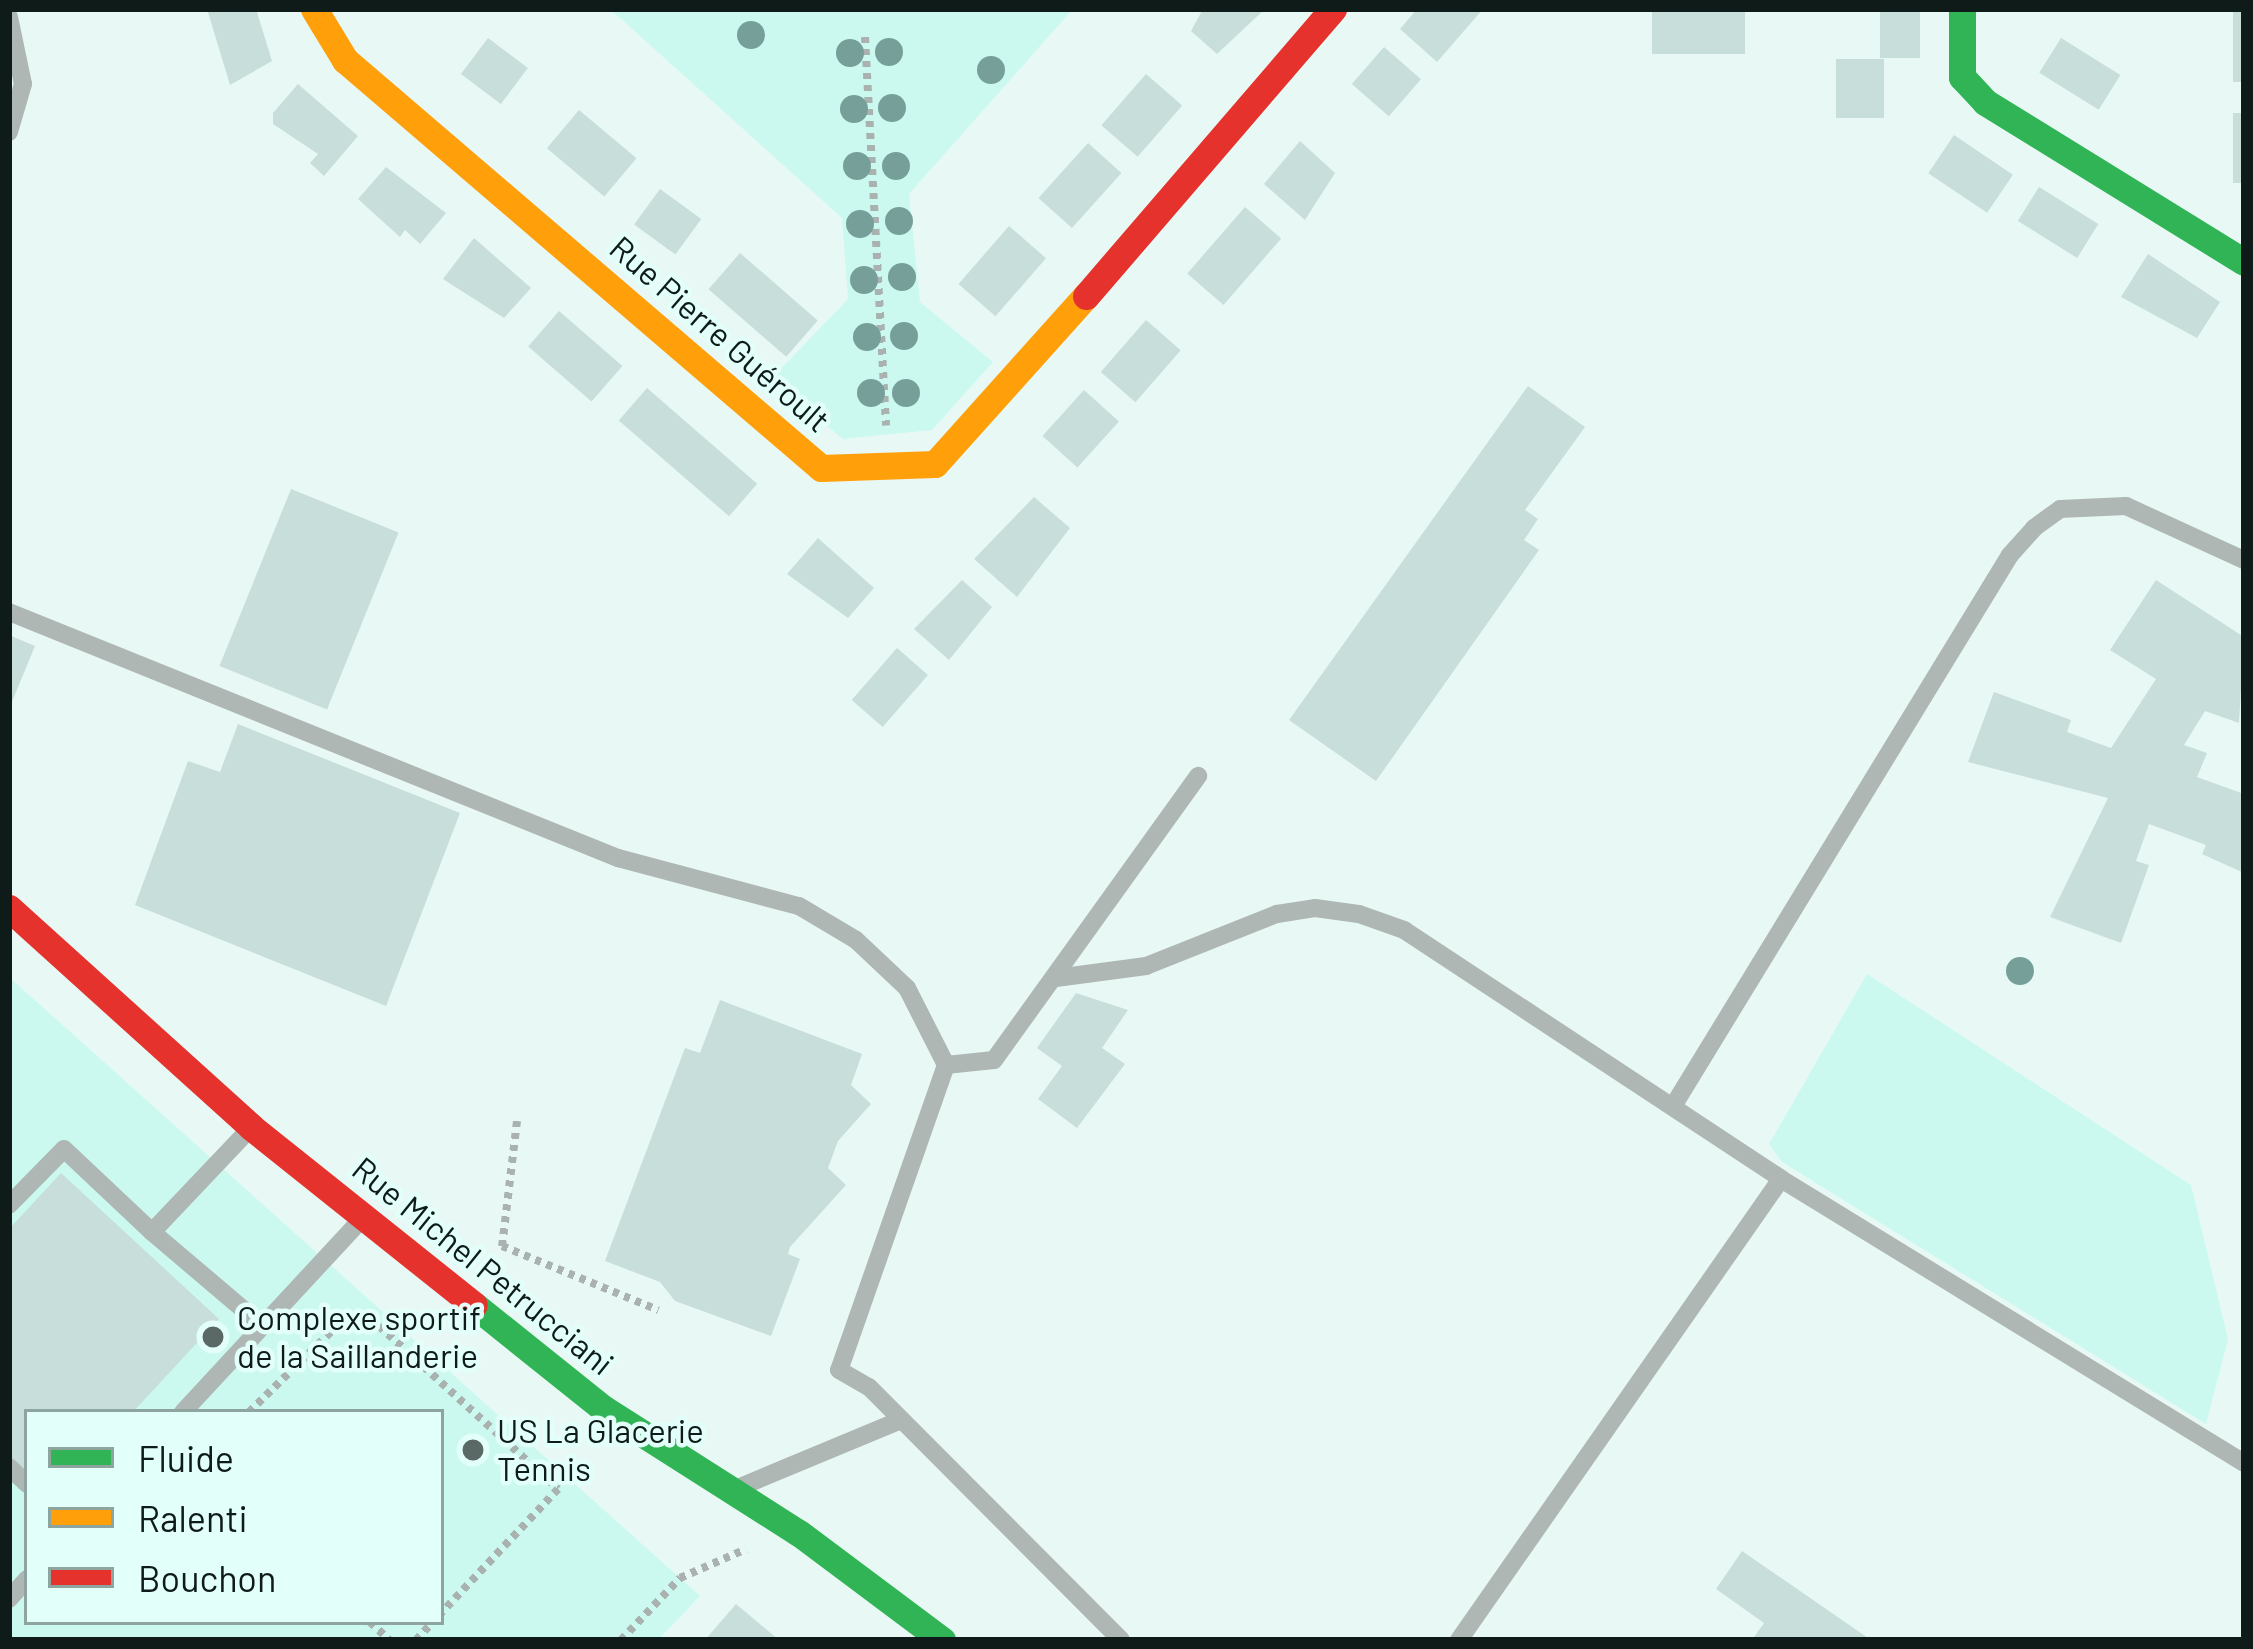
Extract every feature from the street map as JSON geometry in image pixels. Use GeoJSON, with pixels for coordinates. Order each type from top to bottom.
{"type":"FeatureCollection","features":[{"type":"Feature","properties":{"kind":"street","name":"Rue Pierre Guéroult"},"geometry":{"type":"LineString","coordinates":[[314,9],[346,60],[821,468],[889,469],[935,464],[953,449],[1333,9]]}},
{"type":"Feature","properties":{"kind":"street"},"geometry":{"type":"LineString","coordinates":[[1963,9],[1962,76],[1985,102],[2244,262]]}},
{"type":"Feature","properties":{"kind":"street","name":"Rue Michel Petrucciani"},"geometry":{"type":"LineString","coordinates":[[9,908],[251,1127],[604,1409],[785,1525],[942,1640]]}},
{"type":"Feature","properties":{"kind":"lane"},"geometry":{"type":"LineString","coordinates":[[9,17],[23,84],[9,132]]}},
{"type":"Feature","properties":{"kind":"lane"},"geometry":{"type":"LineString","coordinates":[[1676,1103],[2010,555],[2034,528],[2060,509],[2126,506],[2244,560]]}},
{"type":"Feature","properties":{"kind":"lane"},"geometry":{"type":"LineString","coordinates":[[9,612],[618,857],[799,906],[856,940],[907,988],[946,1065],[839,1370],[902,1420],[1121,1640]]}},
{"type":"Feature","properties":{"kind":"lane"},"geometry":{"type":"LineString","coordinates":[[946,1065],[994,1060],[1198,776]]}},
{"type":"Feature","properties":{"kind":"lane"},"geometry":{"type":"LineString","coordinates":[[1056,978],[1146,966],[1277,914],[1315,908],[1359,914],[1404,930],[1676,1103],[1781,1179],[2244,1463]]}},
{"type":"Feature","properties":{"kind":"lane"},"geometry":{"type":"LineString","coordinates":[[152,1232],[251,1127]]}},
{"type":"Feature","properties":{"kind":"lane"},"geometry":{"type":"LineString","coordinates":[[9,1205],[64,1149],[263,1326]]}},
{"type":"Feature","properties":{"kind":"lane"},"geometry":{"type":"LineString","coordinates":[[1459,1640],[1781,1179]]}},
{"type":"Feature","properties":{"kind":"lane"},"geometry":{"type":"LineString","coordinates":[[186,1409],[364,1216]]}},
{"type":"Feature","properties":{"kind":"lane"},"geometry":{"type":"LineString","coordinates":[[730,1492],[902,1420]]}},
{"type":"Feature","properties":{"kind":"path"},"geometry":{"type":"LineString","coordinates":[[865,37],[889,469]]}},
{"type":"Feature","properties":{"kind":"path"},"geometry":{"type":"LineString","coordinates":[[517,1121],[502,1246],[658,1310]]}},
{"type":"Feature","properties":{"kind":"path"},"geometry":{"type":"LineString","coordinates":[[252,1409],[340,1323],[379,1326],[557,1489],[444,1610]]}},
{"type":"Feature","properties":{"kind":"path"},"geometry":{"type":"LineString","coordinates":[[621,1640],[680,1577],[774,1542],[785,1525]]}},
{"type":"Feature","properties":{"kind":"green space"},"geometry":{"type":"Polygon","coordinates":[[[610,9],[1073,9],[909,194],[920,302],[993,362],[932,430],[843,439],[770,380],[848,299],[842,218],[610,9]]]}},
{"type":"Feature","properties":{"kind":"green space"},"geometry":{"type":"Polygon","coordinates":[[[1867,974],[2191,1185],[2228,1339],[2206,1424],[1782,1162],[1769,1144],[1867,974]]]}},
{"type":"Feature","properties":{"kind":"green space","name":"Complexe sportif de la Saillanderie"},"geometry":{"type":"Polygon","coordinates":[[[9,977],[700,1596],[658,1640],[9,1640],[9,977]]]}},
{"type":"Feature","properties":{"kind":"building"},"geometry":{"type":"Polygon","coordinates":[[[207,9],[256,9],[272,61],[230,85],[207,9]]]}},
{"type":"Feature","properties":{"kind":"building"},"geometry":{"type":"Polygon","coordinates":[[[1203,9],[1265,9],[1217,54],[1191,31],[1203,9]]]}},
{"type":"Feature","properties":{"kind":"building"},"geometry":{"type":"Polygon","coordinates":[[[1417,9],[1483,9],[1437,62],[1400,29],[1417,9]]]}},
{"type":"Feature","properties":{"kind":"building"},"geometry":{"type":"Polygon","coordinates":[[[1652,9],[1745,9],[1745,54],[1652,54],[1652,9]]]}},
{"type":"Feature","properties":{"kind":"building"},"geometry":{"type":"Polygon","coordinates":[[[1880,9],[1920,9],[1920,58],[1880,58],[1880,9]]]}},
{"type":"Feature","properties":{"kind":"building"},"geometry":{"type":"Polygon","coordinates":[[[2233,12],[2244,12],[2244,82],[2233,82],[2233,12]]]}},
{"type":"Feature","properties":{"kind":"building"},"geometry":{"type":"Polygon","coordinates":[[[488,38],[528,68],[501,104],[461,74],[488,38]]]}},
{"type":"Feature","properties":{"kind":"building"},"geometry":{"type":"Polygon","coordinates":[[[2061,38],[2120,75],[2099,110],[2039,73],[2061,38]]]}},
{"type":"Feature","properties":{"kind":"building"},"geometry":{"type":"Polygon","coordinates":[[[1384,47],[1421,79],[1389,116],[1352,84],[1384,47]]]}},
{"type":"Feature","properties":{"kind":"building"},"geometry":{"type":"Polygon","coordinates":[[[1836,59],[1884,59],[1884,118],[1836,118],[1836,59]]]}},
{"type":"Feature","properties":{"kind":"building"},"geometry":{"type":"Polygon","coordinates":[[[1146,74],[1182,105],[1138,157],[1101,125],[1146,74]]]}},
{"type":"Feature","properties":{"kind":"building"},"geometry":{"type":"Polygon","coordinates":[[[298,84],[358,136],[324,176],[310,163],[318,154],[273,124],[273,113],[298,84]]]}},
{"type":"Feature","properties":{"kind":"building"},"geometry":{"type":"Polygon","coordinates":[[[579,110],[636,158],[604,197],[547,148],[579,110]]]}},
{"type":"Feature","properties":{"kind":"building"},"geometry":{"type":"Polygon","coordinates":[[[2233,113],[2244,113],[2244,183],[2233,183],[2233,113]]]}},
{"type":"Feature","properties":{"kind":"building"},"geometry":{"type":"Polygon","coordinates":[[[1954,135],[2013,175],[1987,213],[1928,173],[1954,135]]]}},
{"type":"Feature","properties":{"kind":"building"},"geometry":{"type":"Polygon","coordinates":[[[1300,141],[1335,173],[1305,220],[1264,184],[1300,141]]]}},
{"type":"Feature","properties":{"kind":"building"},"geometry":{"type":"Polygon","coordinates":[[[1088,143],[1121,173],[1072,228],[1038,198],[1088,143]]]}},
{"type":"Feature","properties":{"kind":"building"},"geometry":{"type":"Polygon","coordinates":[[[386,167],[446,213],[420,244],[405,230],[400,237],[358,199],[386,167]]]}},
{"type":"Feature","properties":{"kind":"building"},"geometry":{"type":"Polygon","coordinates":[[[2039,187],[2098,224],[2077,258],[2018,221],[2039,187]]]}},
{"type":"Feature","properties":{"kind":"building"},"geometry":{"type":"Polygon","coordinates":[[[660,189],[701,219],[675,255],[634,225],[660,189]]]}},
{"type":"Feature","properties":{"kind":"building"},"geometry":{"type":"Polygon","coordinates":[[[1245,207],[1281,238],[1223,305],[1187,273],[1245,207]]]}},
{"type":"Feature","properties":{"kind":"building"},"geometry":{"type":"Polygon","coordinates":[[[1009,226],[1046,258],[995,316],[958,284],[1009,226]]]}},
{"type":"Feature","properties":{"kind":"building"},"geometry":{"type":"Polygon","coordinates":[[[474,238],[531,288],[504,318],[443,279],[474,238]]]}},
{"type":"Feature","properties":{"kind":"building"},"geometry":{"type":"Polygon","coordinates":[[[740,253],[818,321],[786,357],[709,289],[740,253]]]}},
{"type":"Feature","properties":{"kind":"building"},"geometry":{"type":"Polygon","coordinates":[[[2148,254],[2220,302],[2197,338],[2121,297],[2148,254]]]}},
{"type":"Feature","properties":{"kind":"building"},"geometry":{"type":"Polygon","coordinates":[[[559,311],[622,366],[592,402],[528,346],[559,311]]]}},
{"type":"Feature","properties":{"kind":"building"},"geometry":{"type":"Polygon","coordinates":[[[1146,320],[1181,350],[1135,402],[1101,372],[1146,320]]]}},
{"type":"Feature","properties":{"kind":"building"},"geometry":{"type":"Polygon","coordinates":[[[1528,386],[1585,427],[1525,510],[1538,519],[1524,540],[1539,550],[1376,781],[1289,720],[1528,386]]]}},
{"type":"Feature","properties":{"kind":"building"},"geometry":{"type":"Polygon","coordinates":[[[647,388],[757,484],[729,516],[619,420],[647,388]]]}},
{"type":"Feature","properties":{"kind":"building"},"geometry":{"type":"Polygon","coordinates":[[[1084,390],[1119,421],[1077,468],[1043,436],[1084,390]]]}},
{"type":"Feature","properties":{"kind":"building"},"geometry":{"type":"Polygon","coordinates":[[[291,489],[399,532],[327,710],[219,666],[291,489]]]}},
{"type":"Feature","properties":{"kind":"building"},"geometry":{"type":"Polygon","coordinates":[[[1034,497],[1070,528],[1017,597],[974,559],[1034,497]]]}},
{"type":"Feature","properties":{"kind":"building"},"geometry":{"type":"Polygon","coordinates":[[[818,538],[874,588],[848,618],[787,574],[818,538]]]}},
{"type":"Feature","properties":{"kind":"building"},"geometry":{"type":"Polygon","coordinates":[[[962,580],[992,607],[949,660],[914,629],[962,580]]]}},
{"type":"Feature","properties":{"kind":"building"},"geometry":{"type":"Polygon","coordinates":[[[2156,580],[2244,637],[2239,723],[2205,711],[2184,745],[2207,753],[2197,777],[2244,794],[2244,873],[2202,854],[2206,845],[2149,824],[2136,861],[2149,865],[2121,943],[2050,917],[2108,798],[1968,762],[1994,692],[2071,720],[2067,732],[2111,748],[2156,679],[2110,650],[2156,580]]]}},
{"type":"Feature","properties":{"kind":"building"},"geometry":{"type":"Polygon","coordinates":[[[9,635],[35,646],[9,709],[9,635]]]}},
{"type":"Feature","properties":{"kind":"building"},"geometry":{"type":"Polygon","coordinates":[[[897,648],[928,675],[883,727],[852,700],[897,648]]]}},
{"type":"Feature","properties":{"kind":"building"},"geometry":{"type":"Polygon","coordinates":[[[238,724],[460,813],[386,1006],[135,905],[188,761],[220,772],[238,724]]]}},
{"type":"Feature","properties":{"kind":"building"},"geometry":{"type":"Polygon","coordinates":[[[1076,993],[1128,1010],[1102,1048],[1125,1064],[1077,1128],[1038,1099],[1062,1066],[1037,1048],[1076,993]]]}},
{"type":"Feature","properties":{"kind":"building"},"geometry":{"type":"Polygon","coordinates":[[[720,1000],[862,1054],[851,1085],[871,1104],[838,1141],[828,1168],[846,1185],[790,1247],[788,1254],[800,1259],[771,1336],[675,1301],[660,1282],[605,1261],[685,1048],[700,1053],[720,1000]]]}},
{"type":"Feature","properties":{"kind":"building"},"geometry":{"type":"Polygon","coordinates":[[[61,1173],[219,1319],[136,1409],[24,1409],[24,1470],[9,1456],[9,1229],[61,1173]]]}},
{"type":"Feature","properties":{"kind":"building"},"geometry":{"type":"Polygon","coordinates":[[[1742,1551],[1871,1640],[1752,1640],[1764,1623],[1716,1589],[1742,1551]]]}},
{"type":"Feature","properties":{"kind":"building"},"geometry":{"type":"Polygon","coordinates":[[[736,1604],[779,1640],[705,1640],[736,1604]]]}},
{"type":"Feature","properties":{"kind":"traffic: fast"},"geometry":{"type":"LineString","coordinates":[[1962,9],[1962,77],[1985,102],[2244,262]]}},
{"type":"Feature","properties":{"kind":"traffic: fast"},"geometry":{"type":"LineString","coordinates":[[474,1305],[604,1409],[799,1533],[942,1640]]}},
{"type":"Feature","properties":{"kind":"traffic: slow"},"geometry":{"type":"LineString","coordinates":[[314,9],[345,60],[821,468],[935,464],[1086,296]]}},
{"type":"Feature","properties":{"kind":"traffic: jam"},"geometry":{"type":"LineString","coordinates":[[1086,296],[1333,9]]}},
{"type":"Feature","properties":{"kind":"traffic: jam"},"geometry":{"type":"LineString","coordinates":[[9,908],[251,1127],[474,1305]]}},
{"type":"Feature","properties":{"kind":"place","name":"Complexe sportif de la Saillanderie"},"geometry":{"type":"Point","coordinates":[213,1337]}},
{"type":"Feature","properties":{"kind":"place","name":"US La Glacerie Tennis"},"geometry":{"type":"Point","coordinates":[473,1450]}}]}
